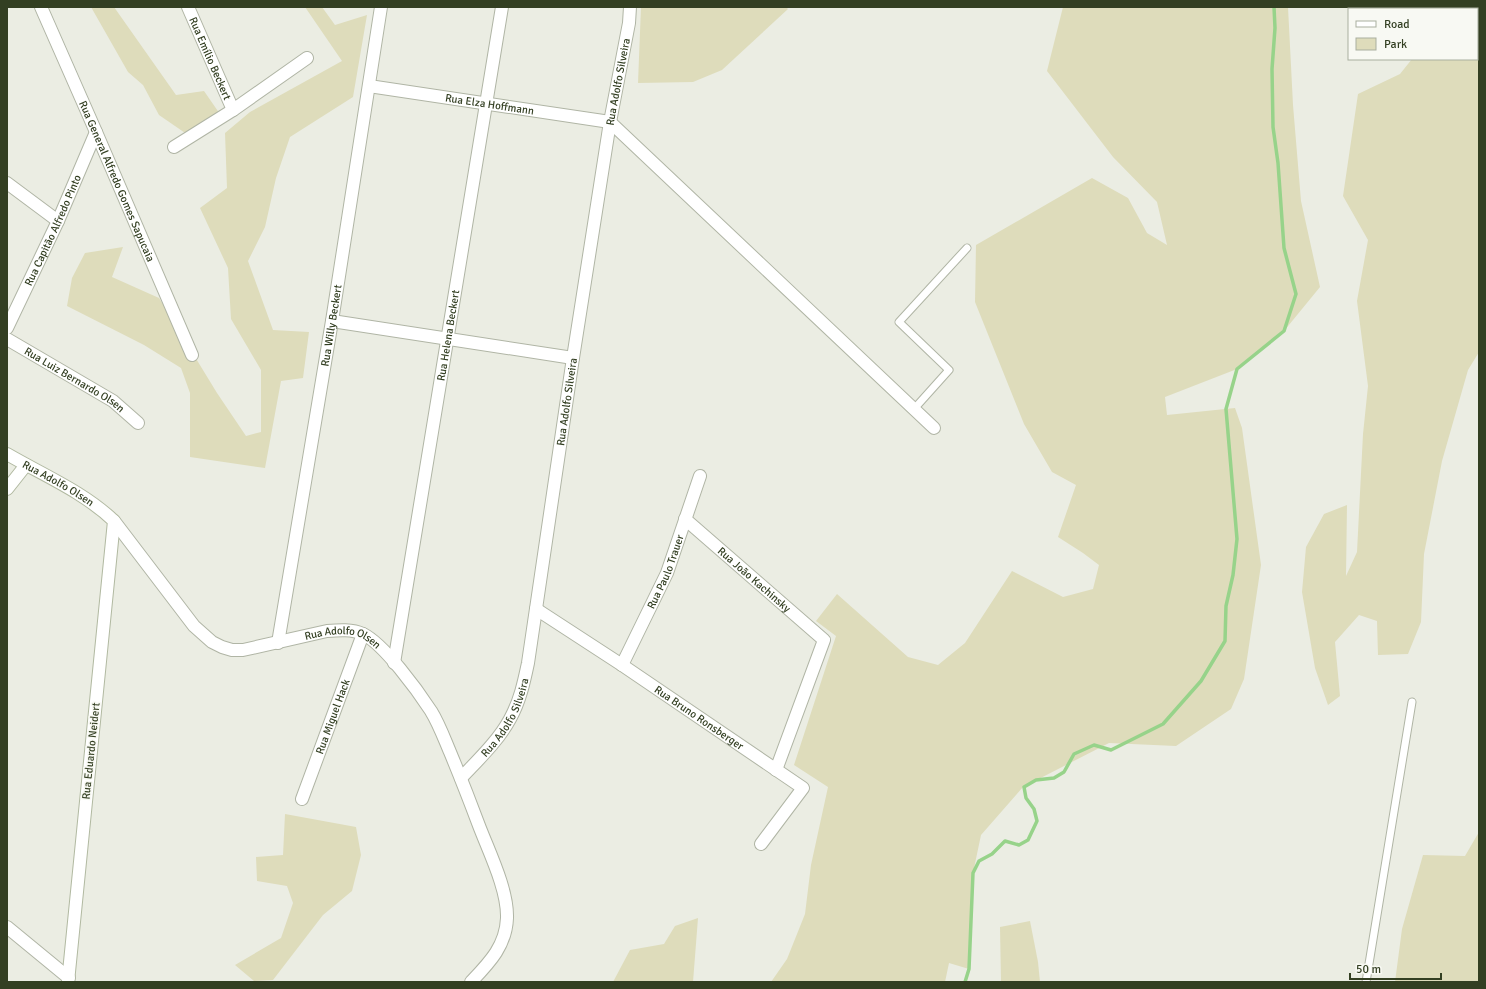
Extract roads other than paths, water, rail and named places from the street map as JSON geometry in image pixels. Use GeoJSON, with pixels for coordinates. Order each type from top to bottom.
{"type":"FeatureCollection","features":[{"type":"Feature","properties":{"kind":"street","name":"Rua General Alfredo Gomes Sapucaia"},"geometry":{"type":"LineString","coordinates":[[41,7],[192,355]]}},
{"type":"Feature","properties":{"kind":"street","name":"Rua Emílio Beckert"},"geometry":{"type":"LineString","coordinates":[[188,7],[233,110]]}},
{"type":"Feature","properties":{"kind":"street","name":"Rua Willy Beckert"},"geometry":{"type":"LineString","coordinates":[[278,643],[370,86],[381,7]]}},
{"type":"Feature","properties":{"kind":"street","name":"Rua Helena Beckert"},"geometry":{"type":"LineString","coordinates":[[394,663],[502,7]]}},
{"type":"Feature","properties":{"kind":"street","name":"Rua Adolfo Silveira"},"geometry":{"type":"LineString","coordinates":[[461,778],[496,739],[510,719],[524,684],[573,358],[610,122],[629,23],[630,7]]}},
{"type":"Feature","properties":{"kind":"street"},"geometry":{"type":"LineString","coordinates":[[174,147],[233,110],[307,58]]}},
{"type":"Feature","properties":{"kind":"street","name":"Rua Elza Hoffmann"},"geometry":{"type":"LineString","coordinates":[[370,86],[610,122]]}},
{"type":"Feature","properties":{"kind":"street"},"geometry":{"type":"LineString","coordinates":[[610,122],[934,428]]}},
{"type":"Feature","properties":{"kind":"street","name":"Rua Capitão Alfredo Pinto"},"geometry":{"type":"LineString","coordinates":[[7,328],[58,221],[96,132]]}},
{"type":"Feature","properties":{"kind":"street"},"geometry":{"type":"LineString","coordinates":[[7,183],[58,221]]}},
{"type":"Feature","properties":{"kind":"street"},"geometry":{"type":"LineString","coordinates":[[332,320],[573,358]]}},
{"type":"Feature","properties":{"kind":"street","name":"Rua Luiz Bernardo Olsen"},"geometry":{"type":"LineString","coordinates":[[7,339],[103,394],[125,410],[138,423]]}},
{"type":"Feature","properties":{"kind":"street","name":"Rua Adolfo Olsen"},"geometry":{"type":"LineString","coordinates":[[7,454],[96,505],[114,521],[194,626],[212,642],[232,650],[243,650],[339,630],[350,630],[363,634],[381,648],[431,712],[439,727],[461,778],[500,881],[507,909],[505,934],[501,945],[488,964],[471,982]]}},
{"type":"Feature","properties":{"kind":"street"},"geometry":{"type":"LineString","coordinates":[[7,489],[26,465]]}},
{"type":"Feature","properties":{"kind":"street","name":"Rua Paulo Trauer"},"geometry":{"type":"LineString","coordinates":[[622,665],[667,573],[700,476]]}},
{"type":"Feature","properties":{"kind":"street","name":"Rua João Kachinsky"},"geometry":{"type":"LineString","coordinates":[[685,519],[824,640],[776,770]]}},
{"type":"Feature","properties":{"kind":"street","name":"Rua Eduardo Neidert"},"geometry":{"type":"LineString","coordinates":[[68,980],[114,521]]}},
{"type":"Feature","properties":{"kind":"street","name":"Rua Bruno Ronsberger"},"geometry":{"type":"LineString","coordinates":[[536,609],[622,665],[803,788],[761,844]]}},
{"type":"Feature","properties":{"kind":"street","name":"Rua Miguel Hack"},"geometry":{"type":"LineString","coordinates":[[302,799],[363,634]]}},
{"type":"Feature","properties":{"kind":"street"},"geometry":{"type":"LineString","coordinates":[[7,927],[68,980]]}},
{"type":"Feature","properties":{"kind":"lane"},"geometry":{"type":"LineString","coordinates":[[914,409],[949,370],[899,322],[967,248]]}},
{"type":"Feature","properties":{"kind":"lane"},"geometry":{"type":"LineString","coordinates":[[1366,982],[1412,702]]}},
{"type":"Feature","properties":{"kind":"waterway"},"geometry":{"type":"LineString","coordinates":[[965,982],[969,969],[973,873],[979,861],[992,854],[1005,841],[1019,845],[1028,840],[1037,821],[1034,809],[1026,798],[1024,787],[1036,780],[1054,778],[1064,772],[1074,754],[1094,745],[1111,750],[1163,724],[1201,681],[1225,641],[1226,606],[1233,575],[1237,539],[1226,409],[1237,369],[1284,331],[1296,294],[1284,248],[1278,163],[1273,127],[1272,69],[1275,28],[1274,7]]}}]}
